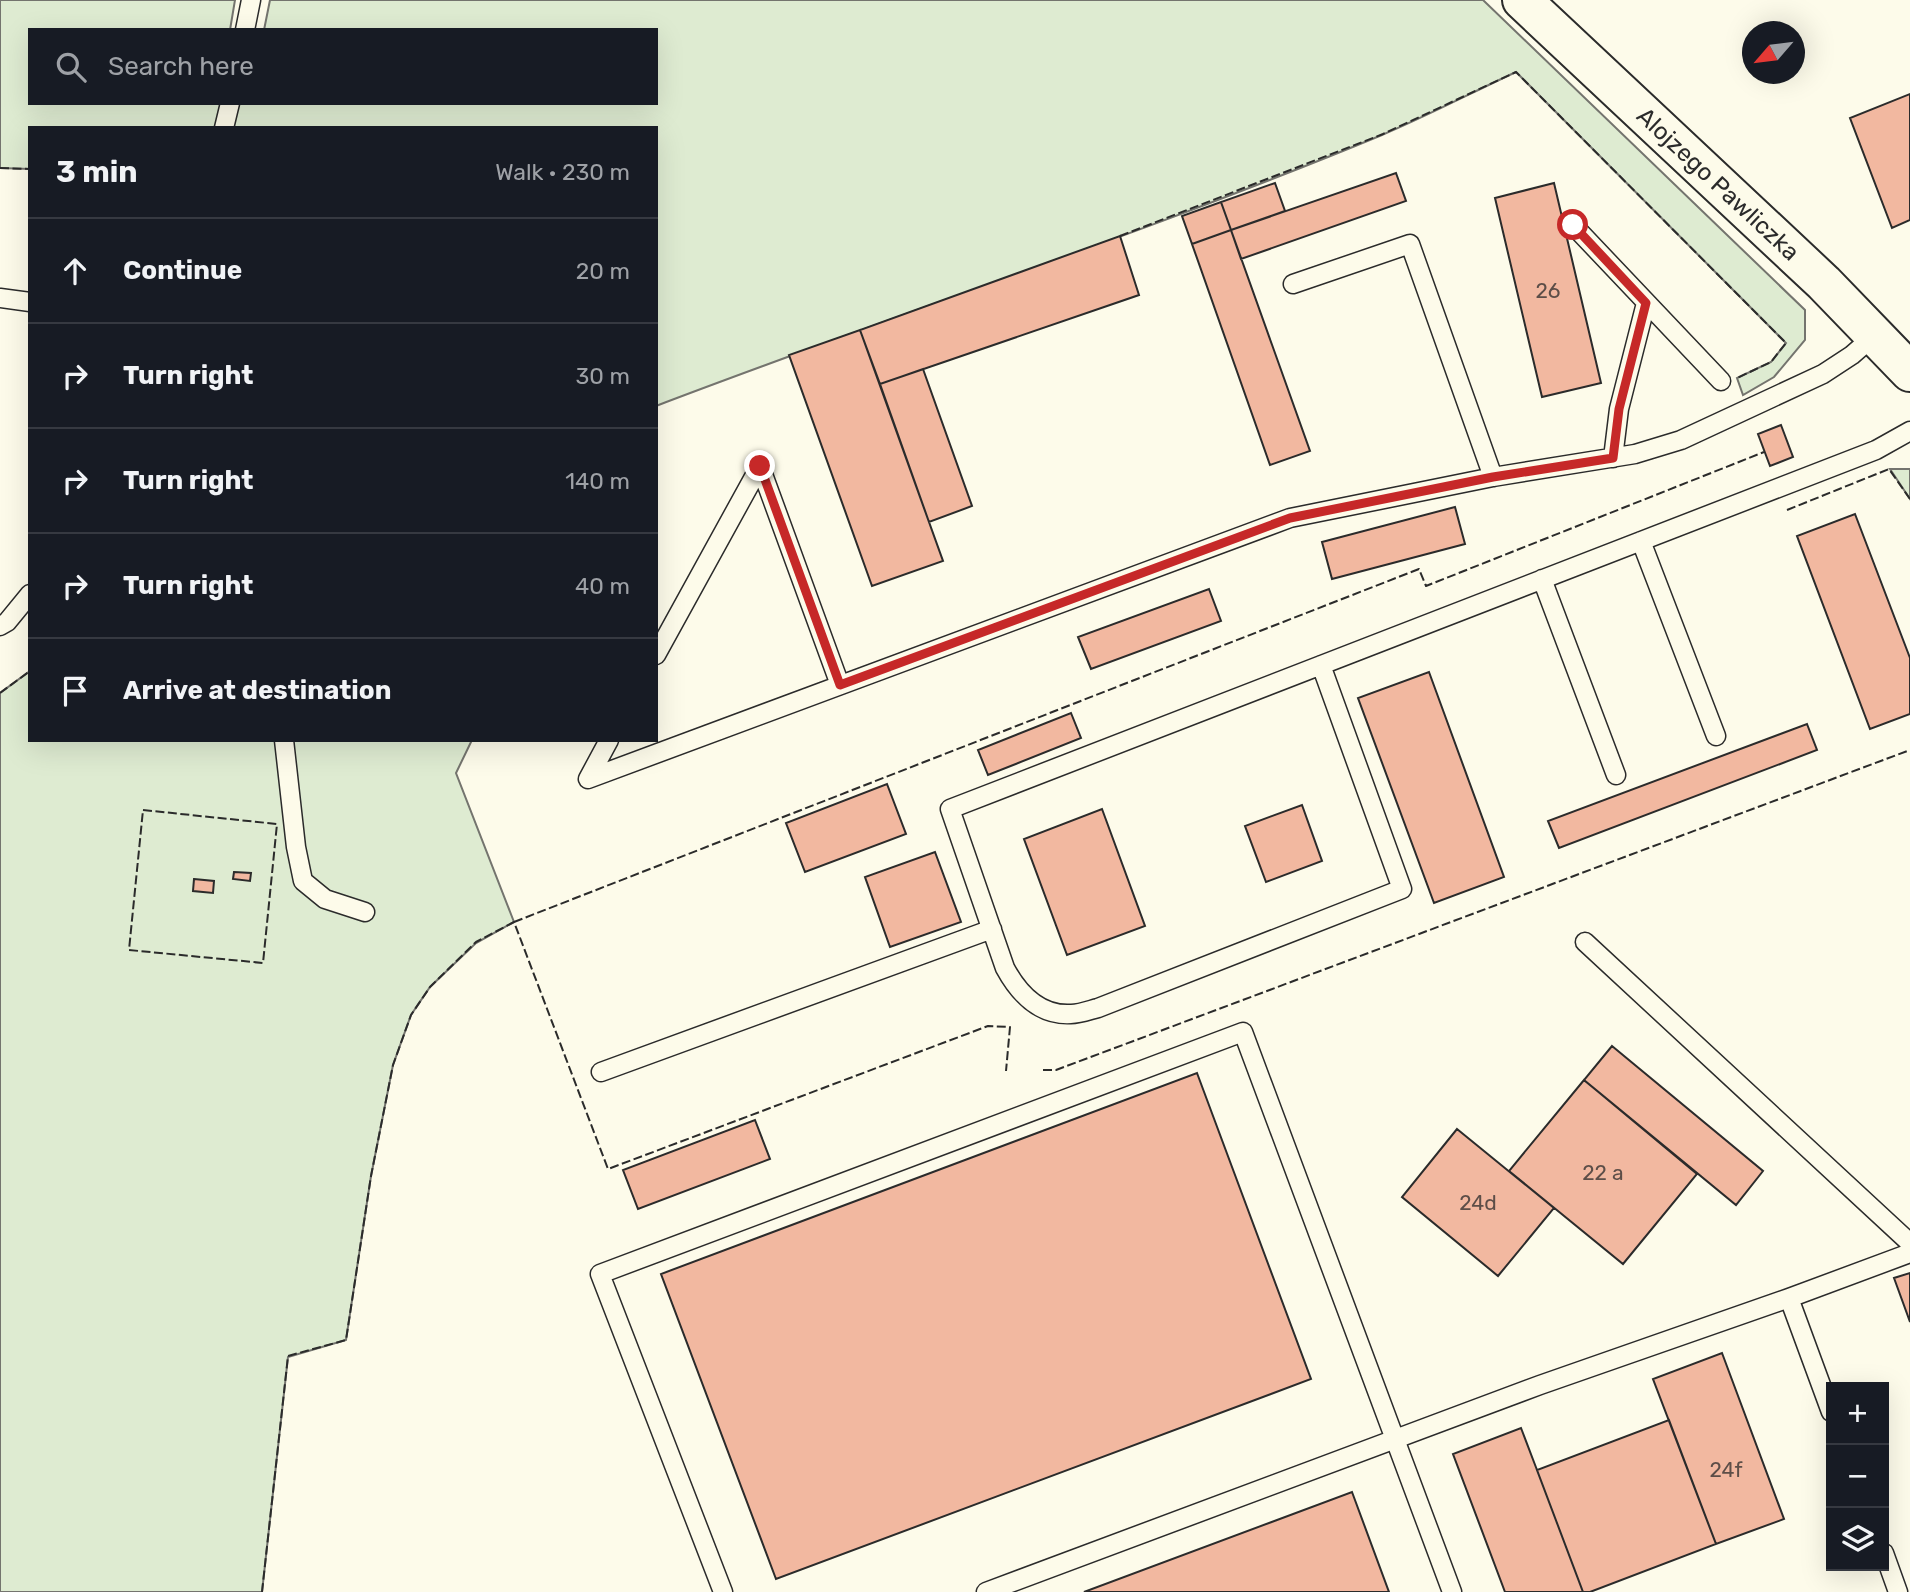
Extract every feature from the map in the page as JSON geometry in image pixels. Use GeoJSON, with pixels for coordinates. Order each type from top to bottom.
{"type":"FeatureCollection","features":[{"type":"Feature","properties":{"kind":"street","name":"Alojzego Pawliczka"},"geometry":{"type":"LineString","coordinates":[[1522,0],[1824,283],[1910,373]]}},
{"type":"Feature","properties":{"kind":"lane"},"geometry":{"type":"LineString","coordinates":[[245,28],[251,0]]}},
{"type":"Feature","properties":{"kind":"lane"},"geometry":{"type":"LineString","coordinates":[[224,126],[230,105]]}},
{"type":"Feature","properties":{"kind":"lane"},"geometry":{"type":"LineString","coordinates":[[1573,225],[1721,381]]}},
{"type":"Feature","properties":{"kind":"lane"},"geometry":{"type":"LineString","coordinates":[[1293,284],[1410,244],[1493,477]]}},
{"type":"Feature","properties":{"kind":"lane"},"geometry":{"type":"LineString","coordinates":[[0,298],[28,302]]}},
{"type":"Feature","properties":{"kind":"lane"},"geometry":{"type":"LineString","coordinates":[[1613,458],[1619,409],[1646,303]]}},
{"type":"Feature","properties":{"kind":"lane"},"geometry":{"type":"LineString","coordinates":[[608,742],[588,779],[1290,518],[1493,477],[1635,454],[1681,440],[1823,374],[1875,335]]}},
{"type":"Feature","properties":{"kind":"lane"},"geometry":{"type":"LineString","coordinates":[[1321,665],[1402,889],[1098,1008],[1069,1015],[1043,1009],[1017,990],[1005,968],[950,809],[1542,579],[1876,450],[1910,431]]}},
{"type":"Feature","properties":{"kind":"lane"},"geometry":{"type":"LineString","coordinates":[[658,651],[760,466],[840,685]]}},
{"type":"Feature","properties":{"kind":"lane"},"geometry":{"type":"LineString","coordinates":[[1641,541],[1716,736]]}},
{"type":"Feature","properties":{"kind":"lane"},"geometry":{"type":"LineString","coordinates":[[1542,579],[1616,775]]}},
{"type":"Feature","properties":{"kind":"lane"},"geometry":{"type":"LineString","coordinates":[[0,626],[7,622],[28,596]]}},
{"type":"Feature","properties":{"kind":"lane"},"geometry":{"type":"LineString","coordinates":[[284,742],[296,847],[303,881],[325,899],[365,912]]}},
{"type":"Feature","properties":{"kind":"lane"},"geometry":{"type":"LineString","coordinates":[[601,1072],[992,929]]}},
{"type":"Feature","properties":{"kind":"lane"},"geometry":{"type":"LineString","coordinates":[[1585,942],[1910,1243]]}},
{"type":"Feature","properties":{"kind":"lane"},"geometry":{"type":"LineString","coordinates":[[723,1592],[600,1274],[1243,1032],[1452,1592]]}},
{"type":"Feature","properties":{"kind":"lane"},"geometry":{"type":"LineString","coordinates":[[986,1592],[1540,1385],[1910,1253]]}},
{"type":"Feature","properties":{"kind":"lane"},"geometry":{"type":"LineString","coordinates":[[1789,1298],[1826,1398]]}},
{"type":"Feature","properties":{"kind":"lane"},"geometry":{"type":"LineString","coordinates":[[1889,1567],[1898,1592]]}},
{"type":"Feature","properties":{"kind":"green space"},"geometry":{"type":"Polygon","coordinates":[[[0,0],[235,0],[230,28],[28,28],[28,105],[658,105],[658,28],[264,28],[270,0],[1483,0],[1805,310],[1805,340],[1774,377],[1743,395],[1737,378],[1771,362],[1786,343],[1516,72],[1399,128],[1202,206],[658,405],[658,126],[28,126],[28,169],[0,168],[0,0]]]}},
{"type":"Feature","properties":{"kind":"green space"},"geometry":{"type":"Polygon","coordinates":[[[1890,469],[1910,469],[1910,499],[1890,469]]]}},
{"type":"Feature","properties":{"kind":"green space"},"geometry":{"type":"Polygon","coordinates":[[[28,672],[28,742],[471,742],[456,773],[514,922],[476,943],[430,987],[411,1015],[393,1065],[371,1176],[346,1340],[288,1357],[262,1592],[0,1592],[0,693],[28,672]]]}},
{"type":"Feature","properties":{"kind":"building"},"geometry":{"type":"Polygon","coordinates":[[[1910,94],[1910,220],[1892,228],[1850,118],[1910,94]]]}},
{"type":"Feature","properties":{"kind":"building"},"geometry":{"type":"Polygon","coordinates":[[[1396,173],[1406,201],[1241,259],[1231,230],[1396,173]]]}},
{"type":"Feature","properties":{"kind":"building"},"geometry":{"type":"Polygon","coordinates":[[[1275,183],[1285,211],[1231,230],[1221,202],[1275,183]]]}},
{"type":"Feature","properties":{"kind":"building"},"geometry":{"type":"Polygon","coordinates":[[[1554,183],[1601,383],[1542,397],[1495,198],[1554,183]]]}},
{"type":"Feature","properties":{"kind":"building"},"geometry":{"type":"Polygon","coordinates":[[[1221,202],[1231,230],[1192,244],[1182,216],[1221,202]]]}},
{"type":"Feature","properties":{"kind":"building"},"geometry":{"type":"Polygon","coordinates":[[[1231,230],[1310,451],[1270,465],[1192,244],[1231,230]]]}},
{"type":"Feature","properties":{"kind":"building"},"geometry":{"type":"Polygon","coordinates":[[[1120,236],[1139,295],[880,384],[860,330],[1120,236]]]}},
{"type":"Feature","properties":{"kind":"building"},"geometry":{"type":"Polygon","coordinates":[[[860,330],[943,561],[872,586],[789,355],[860,330]]]}},
{"type":"Feature","properties":{"kind":"building"},"geometry":{"type":"Polygon","coordinates":[[[923,369],[972,506],[929,522],[880,384],[923,369]]]}},
{"type":"Feature","properties":{"kind":"building"},"geometry":{"type":"Polygon","coordinates":[[[1781,425],[1793,457],[1770,466],[1758,434],[1781,425]]]}},
{"type":"Feature","properties":{"kind":"building"},"geometry":{"type":"Polygon","coordinates":[[[1455,507],[1465,544],[1332,579],[1322,542],[1455,507]]]}},
{"type":"Feature","properties":{"kind":"building"},"geometry":{"type":"Polygon","coordinates":[[[1855,514],[1910,658],[1910,714],[1870,729],[1797,536],[1855,514]]]}},
{"type":"Feature","properties":{"kind":"building"},"geometry":{"type":"Polygon","coordinates":[[[1209,589],[1221,621],[1091,669],[1078,637],[1209,589]]]}},
{"type":"Feature","properties":{"kind":"building"},"geometry":{"type":"Polygon","coordinates":[[[1429,672],[1504,877],[1434,903],[1358,698],[1429,672]]]}},
{"type":"Feature","properties":{"kind":"building"},"geometry":{"type":"Polygon","coordinates":[[[1071,713],[1081,738],[988,775],[978,750],[1071,713]]]}},
{"type":"Feature","properties":{"kind":"building"},"geometry":{"type":"Polygon","coordinates":[[[1807,724],[1817,750],[1559,848],[1548,821],[1807,724]]]}},
{"type":"Feature","properties":{"kind":"building"},"geometry":{"type":"Polygon","coordinates":[[[887,784],[906,834],[805,872],[786,823],[887,784]]]}},
{"type":"Feature","properties":{"kind":"building"},"geometry":{"type":"Polygon","coordinates":[[[1302,805],[1322,861],[1266,882],[1245,826],[1302,805]]]}},
{"type":"Feature","properties":{"kind":"building"},"geometry":{"type":"Polygon","coordinates":[[[1102,809],[1145,926],[1067,955],[1024,839],[1102,809]]]}},
{"type":"Feature","properties":{"kind":"building"},"geometry":{"type":"Polygon","coordinates":[[[935,852],[961,922],[890,947],[865,877],[935,852]]]}},
{"type":"Feature","properties":{"kind":"building"},"geometry":{"type":"Polygon","coordinates":[[[234,872],[251,873],[250,881],[233,879],[234,872]]]}},
{"type":"Feature","properties":{"kind":"building"},"geometry":{"type":"Polygon","coordinates":[[[194,879],[214,881],[213,893],[193,891],[194,879]]]}},
{"type":"Feature","properties":{"kind":"building"},"geometry":{"type":"Polygon","coordinates":[[[1612,1046],[1763,1171],[1736,1205],[1584,1080],[1612,1046]]]}},
{"type":"Feature","properties":{"kind":"building"},"geometry":{"type":"Polygon","coordinates":[[[1197,1073],[1311,1379],[776,1579],[661,1274],[1197,1073]]]}},
{"type":"Feature","properties":{"kind":"building"},"geometry":{"type":"Polygon","coordinates":[[[1584,1080],[1697,1174],[1623,1264],[1509,1171],[1584,1080]]]}},
{"type":"Feature","properties":{"kind":"building"},"geometry":{"type":"Polygon","coordinates":[[[755,1120],[770,1159],[638,1209],[623,1170],[755,1120]]]}},
{"type":"Feature","properties":{"kind":"building"},"geometry":{"type":"Polygon","coordinates":[[[1457,1129],[1554,1208],[1498,1276],[1402,1197],[1457,1129]]]}},
{"type":"Feature","properties":{"kind":"building"},"geometry":{"type":"Polygon","coordinates":[[[1910,1273],[1910,1322],[1894,1278],[1910,1273]]]}},
{"type":"Feature","properties":{"kind":"building"},"geometry":{"type":"Polygon","coordinates":[[[1722,1353],[1784,1519],[1716,1544],[1653,1379],[1722,1353]]]}},
{"type":"Feature","properties":{"kind":"building"},"geometry":{"type":"Polygon","coordinates":[[[1669,1420],[1716,1544],[1590,1592],[1583,1592],[1537,1470],[1669,1420]]]}},
{"type":"Feature","properties":{"kind":"building"},"geometry":{"type":"Polygon","coordinates":[[[1521,1428],[1583,1592],[1505,1592],[1453,1454],[1521,1428]]]}},
{"type":"Feature","properties":{"kind":"building"},"geometry":{"type":"Polygon","coordinates":[[[1352,1492],[1389,1592],[1084,1592],[1352,1492]]]}},
{"type":"Feature","properties":{"kind":"fence"},"geometry":{"type":"LineString","coordinates":[[1120,236],[1383,134],[1516,72],[1786,343],[1771,362],[1737,378]]}},
{"type":"Feature","properties":{"kind":"fence"},"geometry":{"type":"LineString","coordinates":[[0,168],[28,169]]}},
{"type":"Feature","properties":{"kind":"fence"},"geometry":{"type":"LineString","coordinates":[[514,922],[1419,569],[1426,586],[1764,452]]}},
{"type":"Feature","properties":{"kind":"fence"},"geometry":{"type":"LineString","coordinates":[[1787,510],[1889,469],[1910,499]]}},
{"type":"Feature","properties":{"kind":"fence"},"geometry":{"type":"LineString","coordinates":[[0,693],[28,672]]}},
{"type":"Feature","properties":{"kind":"fence"},"geometry":{"type":"LineString","coordinates":[[1043,1070],[1056,1070],[1910,750]]}},
{"type":"Feature","properties":{"kind":"fence"},"geometry":{"type":"LineString","coordinates":[[143,810],[277,824],[263,963],[129,950],[143,810]]}},
{"type":"Feature","properties":{"kind":"fence"},"geometry":{"type":"LineString","coordinates":[[262,1592],[288,1356],[346,1340],[371,1176],[393,1065],[411,1015],[430,987],[476,942],[514,922],[608,1169],[988,1026],[1010,1027],[1006,1071]]}},
{"type":"Feature","properties":{"kind":"route"},"geometry":{"type":"LineString","coordinates":[[760,466],[840,685],[1290,518],[1493,477],[1613,458],[1619,409],[1646,303],[1573,225]]}}]}
